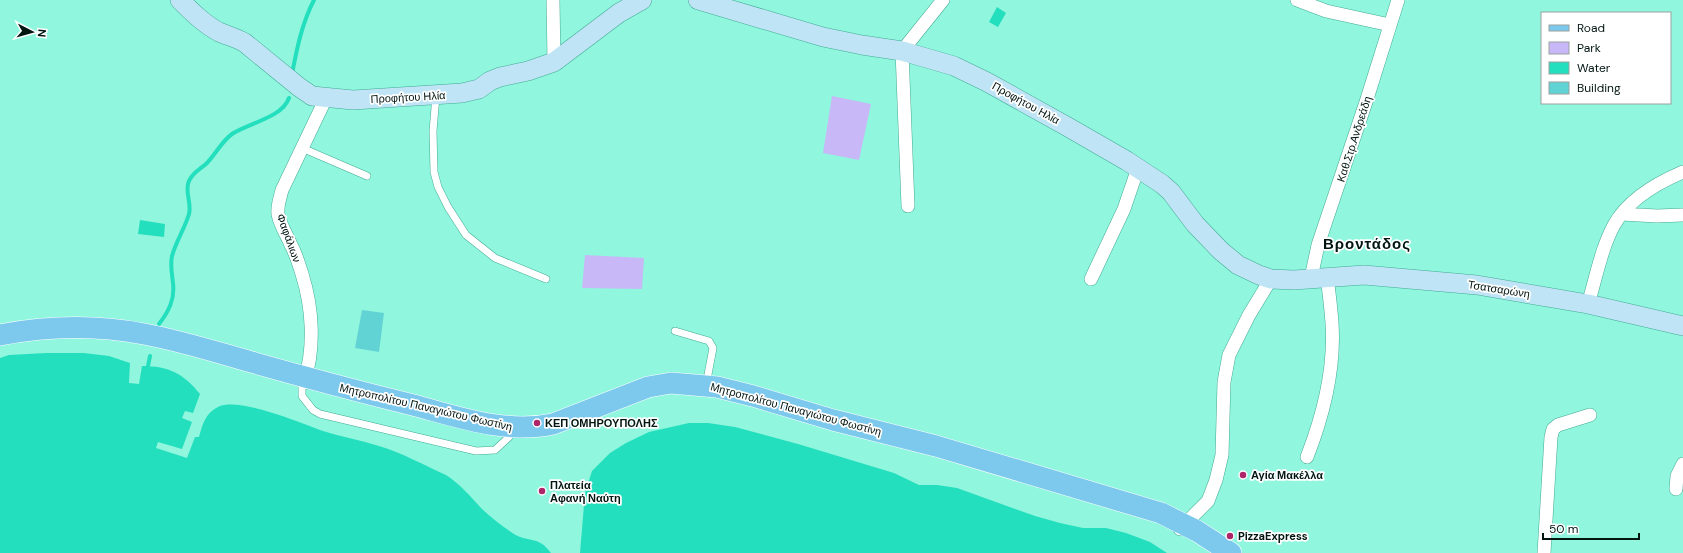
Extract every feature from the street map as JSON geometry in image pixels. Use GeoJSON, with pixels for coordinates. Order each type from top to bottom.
{"type":"FeatureCollection","features":[{"type":"Feature","properties":{"kind":"main road","name":"Μητροπολίτου Παναγιώτου Φωστίνη"},"geometry":{"type":"LineString","coordinates":[[0,335],[26,330],[63,328],[130,331],[162,338],[304,382],[474,430],[509,437],[529,438],[556,433],[661,394],[683,392],[709,395],[733,400],[811,424],[932,454],[1181,528],[1213,553]]}},
{"type":"Feature","properties":{"kind":"main road","name":"Μητροπολίτου Παναγιώτου Φωστίνη"},"geometry":{"type":"LineString","coordinates":[[0,344],[27,339],[57,337],[127,341],[160,347],[304,382],[477,421],[515,428],[539,427],[552,424],[659,384],[685,383],[706,385],[736,391],[823,417],[936,446],[1147,508],[1181,528],[1231,553]]}},
{"type":"Feature","properties":{"kind":"street","name":"Προφήτου Ηλία"},"geometry":{"type":"LineString","coordinates":[[180,0],[204,22],[220,32],[236,37],[245,43],[312,96],[353,100],[436,96],[471,91],[500,77],[528,71],[554,62],[619,13],[642,0]]}},
{"type":"Feature","properties":{"kind":"street"},"geometry":{"type":"LineString","coordinates":[[553,0],[554,62]]}},
{"type":"Feature","properties":{"kind":"street","name":"Προφήτου Ηλία"},"geometry":{"type":"LineString","coordinates":[[698,0],[823,37],[902,51],[968,72],[1068,126],[1138,168],[1171,192],[1195,224],[1221,251],[1238,265],[1271,279],[1294,280],[1319,278]]}},
{"type":"Feature","properties":{"kind":"street"},"geometry":{"type":"LineString","coordinates":[[908,206],[902,51],[943,0]]}},
{"type":"Feature","properties":{"kind":"street"},"geometry":{"type":"LineString","coordinates":[[1297,0],[1326,11],[1390,25]]}},
{"type":"Feature","properties":{"kind":"street","name":"Καθ.Στρ.Ανδρεάδη"},"geometry":{"type":"LineString","coordinates":[[1307,457],[1323,411],[1330,371],[1332,324],[1319,278],[1318,245],[1367,99],[1398,0]]}},
{"type":"Feature","properties":{"kind":"street","name":"Φαφάλιων"},"geometry":{"type":"LineString","coordinates":[[304,382],[310,359],[311,328],[309,305],[302,275],[278,213],[282,190],[326,98]]}},
{"type":"Feature","properties":{"kind":"street"},"geometry":{"type":"LineString","coordinates":[[1091,279],[1124,209],[1138,168]]}},
{"type":"Feature","properties":{"kind":"street"},"geometry":{"type":"LineString","coordinates":[[1588,304],[1606,245],[1614,226],[1622,214],[1644,194],[1683,172]]}},
{"type":"Feature","properties":{"kind":"street"},"geometry":{"type":"LineString","coordinates":[[1622,214],[1657,216],[1683,215]]}},
{"type":"Feature","properties":{"kind":"street","name":"Τσατσαρώνη"},"geometry":{"type":"LineString","coordinates":[[1319,278],[1364,275],[1476,285],[1588,304],[1683,326]]}},
{"type":"Feature","properties":{"kind":"street"},"geometry":{"type":"LineString","coordinates":[[1181,528],[1208,501],[1216,480],[1222,455],[1224,382],[1229,355],[1249,315],[1271,279]]}},
{"type":"Feature","properties":{"kind":"street"},"geometry":{"type":"LineString","coordinates":[[1544,553],[1551,437],[1553,429],[1558,425],[1590,414]]}},
{"type":"Feature","properties":{"kind":"street"},"geometry":{"type":"LineString","coordinates":[[1676,489],[1677,476],[1683,464]]}},
{"type":"Feature","properties":{"kind":"lane"},"geometry":{"type":"LineString","coordinates":[[436,96],[433,131],[434,172],[438,187],[448,207],[466,235],[495,258],[546,279]]}},
{"type":"Feature","properties":{"kind":"lane"},"geometry":{"type":"LineString","coordinates":[[302,148],[367,176]]}},
{"type":"Feature","properties":{"kind":"lane"},"geometry":{"type":"LineString","coordinates":[[675,331],[705,339],[712,345],[713,348],[706,385]]}},
{"type":"Feature","properties":{"kind":"green space"},"geometry":{"type":"Polygon","coordinates":[[[832,96],[871,104],[859,160],[823,153],[832,96]]]}},
{"type":"Feature","properties":{"kind":"green space"},"geometry":{"type":"Polygon","coordinates":[[[585,255],[644,258],[642,289],[582,288],[585,255]]]}},
{"type":"Feature","properties":{"kind":"water"},"geometry":{"type":"Polygon","coordinates":[[[997,7],[1006,13],[998,27],[989,22],[997,7]]]}},
{"type":"Feature","properties":{"kind":"water"},"geometry":{"type":"Polygon","coordinates":[[[140,220],[165,224],[164,237],[138,234],[140,220]]]}},
{"type":"Feature","properties":{"kind":"water"},"geometry":{"type":"Polygon","coordinates":[[[84,353],[109,356],[130,363],[129,383],[139,384],[142,366],[152,366],[175,372],[188,381],[200,394],[193,413],[185,411],[182,418],[192,422],[182,449],[158,442],[156,448],[187,458],[195,437],[199,437],[206,418],[211,411],[220,406],[230,404],[242,405],[272,412],[323,431],[388,449],[446,475],[461,487],[482,509],[514,534],[519,537],[538,541],[551,553],[0,553],[0,358],[9,355],[84,353]]]}},
{"type":"Feature","properties":{"kind":"water"},"geometry":{"type":"Polygon","coordinates":[[[689,423],[708,423],[735,427],[894,473],[919,485],[937,485],[957,488],[1035,516],[1060,523],[1083,528],[1106,528],[1126,533],[1150,542],[1167,553],[580,553],[585,493],[592,471],[610,453],[626,443],[649,432],[689,423]]]}},
{"type":"Feature","properties":{"kind":"building"},"geometry":{"type":"Polygon","coordinates":[[[362,310],[384,313],[379,352],[355,348],[362,310]]]}},
{"type":"Feature","properties":{"kind":"waterway"},"geometry":{"type":"LineString","coordinates":[[292,74],[303,27],[314,0]]}},
{"type":"Feature","properties":{"kind":"waterway"},"geometry":{"type":"LineString","coordinates":[[159,324],[166,314],[172,300],[173,289],[171,260],[190,210],[187,189],[191,178],[194,173],[206,164],[228,137],[239,130],[279,111],[289,98]]}},
{"type":"Feature","properties":{"kind":"waterway"},"geometry":{"type":"LineString","coordinates":[[148,366],[150,356]]}},
{"type":"Feature","properties":{"kind":"place","name":"ΚΕΠ ΟΜΗΡΟΥΠΟΛΗΣ"},"geometry":{"type":"Point","coordinates":[537,423]}},
{"type":"Feature","properties":{"kind":"place","name":"Αγία Μακέλλα"},"geometry":{"type":"Point","coordinates":[1243,475]}},
{"type":"Feature","properties":{"kind":"place","name":"Πλατεία Αφανή Ναύτη"},"geometry":{"type":"Point","coordinates":[542,491]}},
{"type":"Feature","properties":{"kind":"place","name":"PizzaExpress"},"geometry":{"type":"Point","coordinates":[1230,536]}},
{"type":"Feature","properties":{"kind":"district","name":"Βροντάδος"},"geometry":{"type":"Point","coordinates":[1367,244]}}]}
